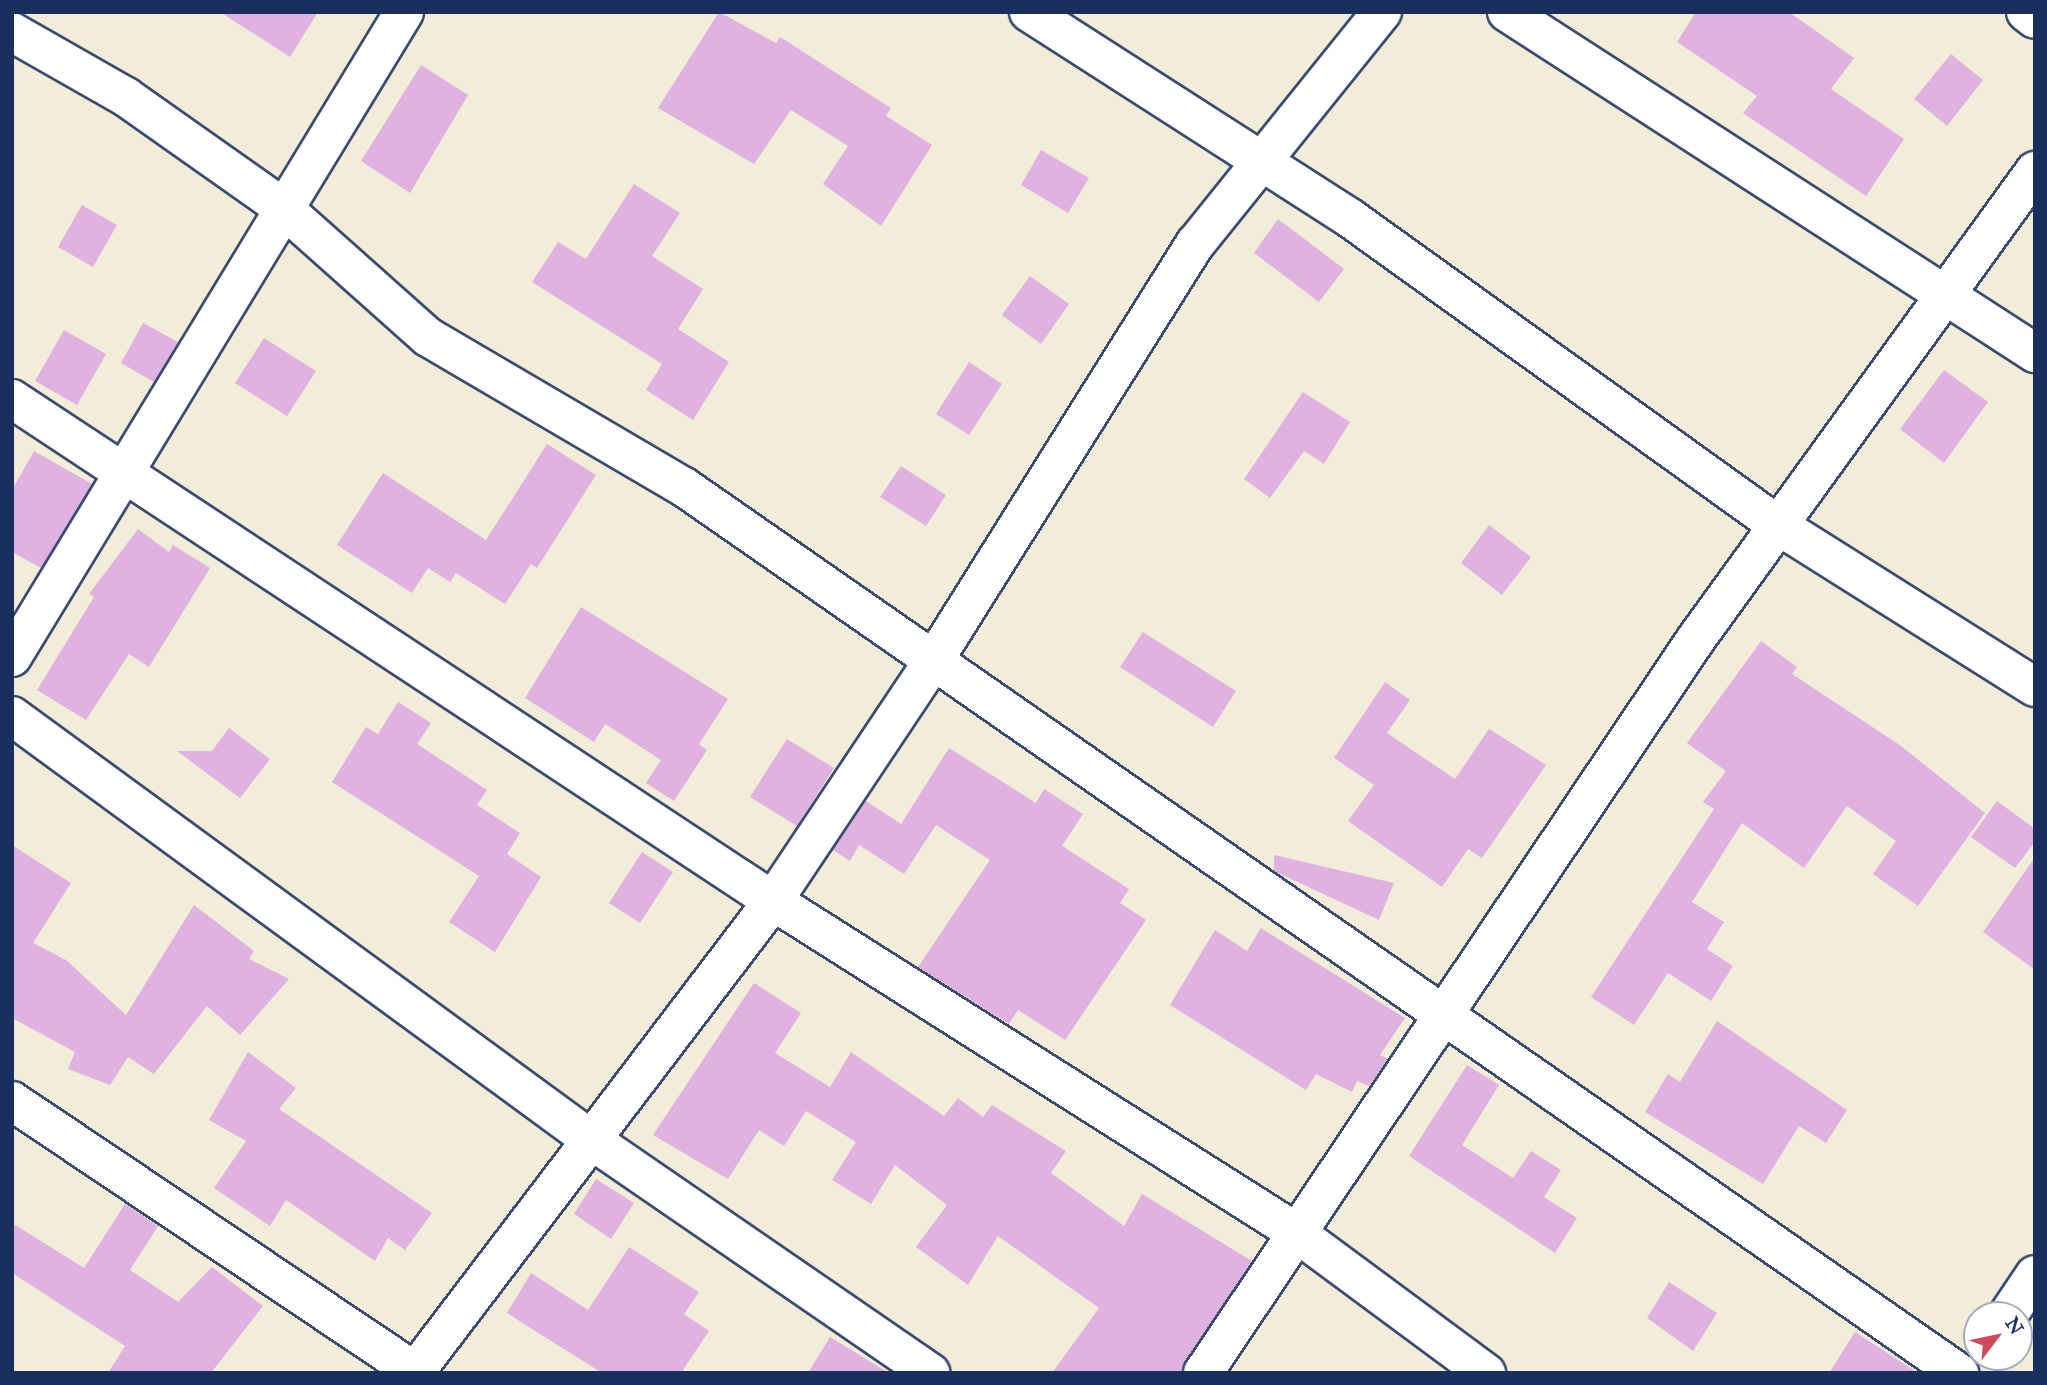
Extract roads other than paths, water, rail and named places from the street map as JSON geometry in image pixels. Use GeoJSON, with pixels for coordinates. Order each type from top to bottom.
{"type":"FeatureCollection","features":[{"type":"Feature","properties":{"kind":"street"},"geometry":{"type":"LineString","coordinates":[[12,657],[127,473],[282,207],[404,12]]}},
{"type":"Feature","properties":{"kind":"street"},"geometry":{"type":"LineString","coordinates":[[1029,12],[1259,164],[1350,218],[1776,524],[2035,687]]}},
{"type":"Feature","properties":{"kind":"street"},"geometry":{"type":"LineString","coordinates":[[12,1101],[416,1372],[773,901],[934,660],[1196,243],[1382,12]]}},
{"type":"Feature","properties":{"kind":"street"},"geometry":{"type":"LineString","coordinates":[[1507,12],[2035,353]]}},
{"type":"Feature","properties":{"kind":"street"},"geometry":{"type":"LineString","coordinates":[[2026,12],[2035,19]]}},
{"type":"Feature","properties":{"kind":"street"},"geometry":{"type":"LineString","coordinates":[[12,32],[126,97],[282,207],[428,337],[684,487],[1444,1018],[1959,1373]]}},
{"type":"Feature","properties":{"kind":"street"},"geometry":{"type":"LineString","coordinates":[[1203,1373],[1294,1231],[1444,1018],[1776,524],[2035,171]]}},
{"type":"Feature","properties":{"kind":"street"},"geometry":{"type":"LineString","coordinates":[[12,399],[773,901],[1294,1231],[1486,1373]]}},
{"type":"Feature","properties":{"kind":"street"},"geometry":{"type":"LineString","coordinates":[[12,716],[590,1139],[930,1373]]}},
{"type":"Feature","properties":{"kind":"street"},"geometry":{"type":"LineString","coordinates":[[2017,1301],[2035,1275]]}}]}
